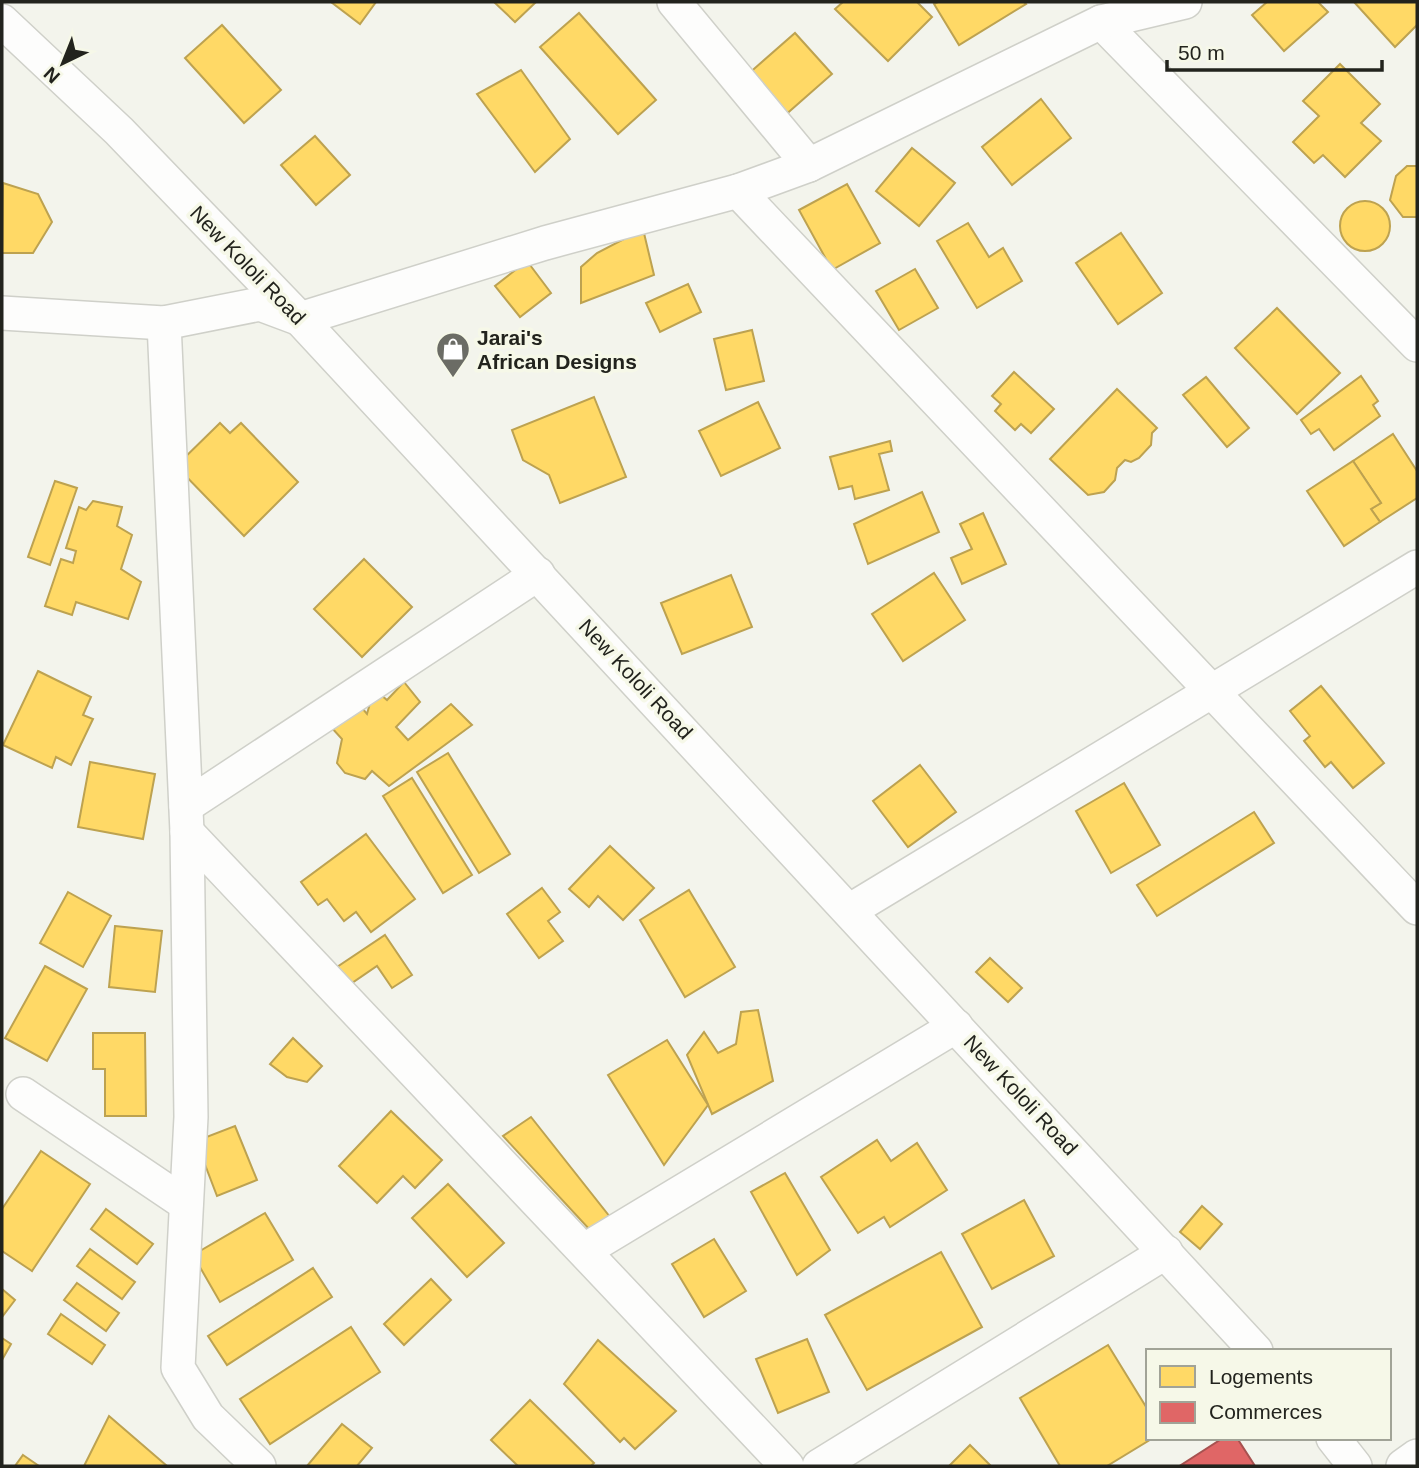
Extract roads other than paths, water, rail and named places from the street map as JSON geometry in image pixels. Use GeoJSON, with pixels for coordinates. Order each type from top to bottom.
{"type":"FeatureCollection","features":[{"type":"Feature","properties":{"kind":"street"},"geometry":{"type":"LineString","coordinates":[[674,2],[809,165]]}},
{"type":"Feature","properties":{"kind":"street"},"geometry":{"type":"LineString","coordinates":[[2,313],[164,323],[260,304],[300,318],[545,243],[738,191],[809,165],[1101,22],[1185,2]]}},
{"type":"Feature","properties":{"kind":"street","name":"New Kololi Road"},"geometry":{"type":"LineString","coordinates":[[2,21],[119,131],[300,318],[1254,1349]]}},
{"type":"Feature","properties":{"kind":"street"},"geometry":{"type":"LineString","coordinates":[[1101,22],[1417,345]]}},
{"type":"Feature","properties":{"kind":"street"},"geometry":{"type":"LineString","coordinates":[[738,191],[1417,908]]}},
{"type":"Feature","properties":{"kind":"street"},"geometry":{"type":"LineString","coordinates":[[164,323],[186,819],[191,1117],[178,1368],[208,1417],[259,1466]]}},
{"type":"Feature","properties":{"kind":"street"},"geometry":{"type":"LineString","coordinates":[[849,911],[1212,694],[1417,567]]}},
{"type":"Feature","properties":{"kind":"street"},"geometry":{"type":"LineString","coordinates":[[186,819],[538,573]]}},
{"type":"Feature","properties":{"kind":"street"},"geometry":{"type":"LineString","coordinates":[[186,819],[787,1466]]}},
{"type":"Feature","properties":{"kind":"street"},"geometry":{"type":"LineString","coordinates":[[586,1250],[957,1026]]}},
{"type":"Feature","properties":{"kind":"street"},"geometry":{"type":"LineString","coordinates":[[23,1094],[186,1204]]}},
{"type":"Feature","properties":{"kind":"street"},"geometry":{"type":"LineString","coordinates":[[819,1466],[1166,1252]]}},
{"type":"Feature","properties":{"kind":"street"},"geometry":{"type":"LineString","coordinates":[[1335,1440],[1355,1466]]}},
{"type":"Feature","properties":{"kind":"street"},"geometry":{"type":"LineString","coordinates":[[1403,1466],[1417,1456]]}},
{"type":"Feature","properties":{"kind":"place","name":"Jarai's African Designs"},"geometry":{"type":"Point","coordinates":[453,379]}}]}
